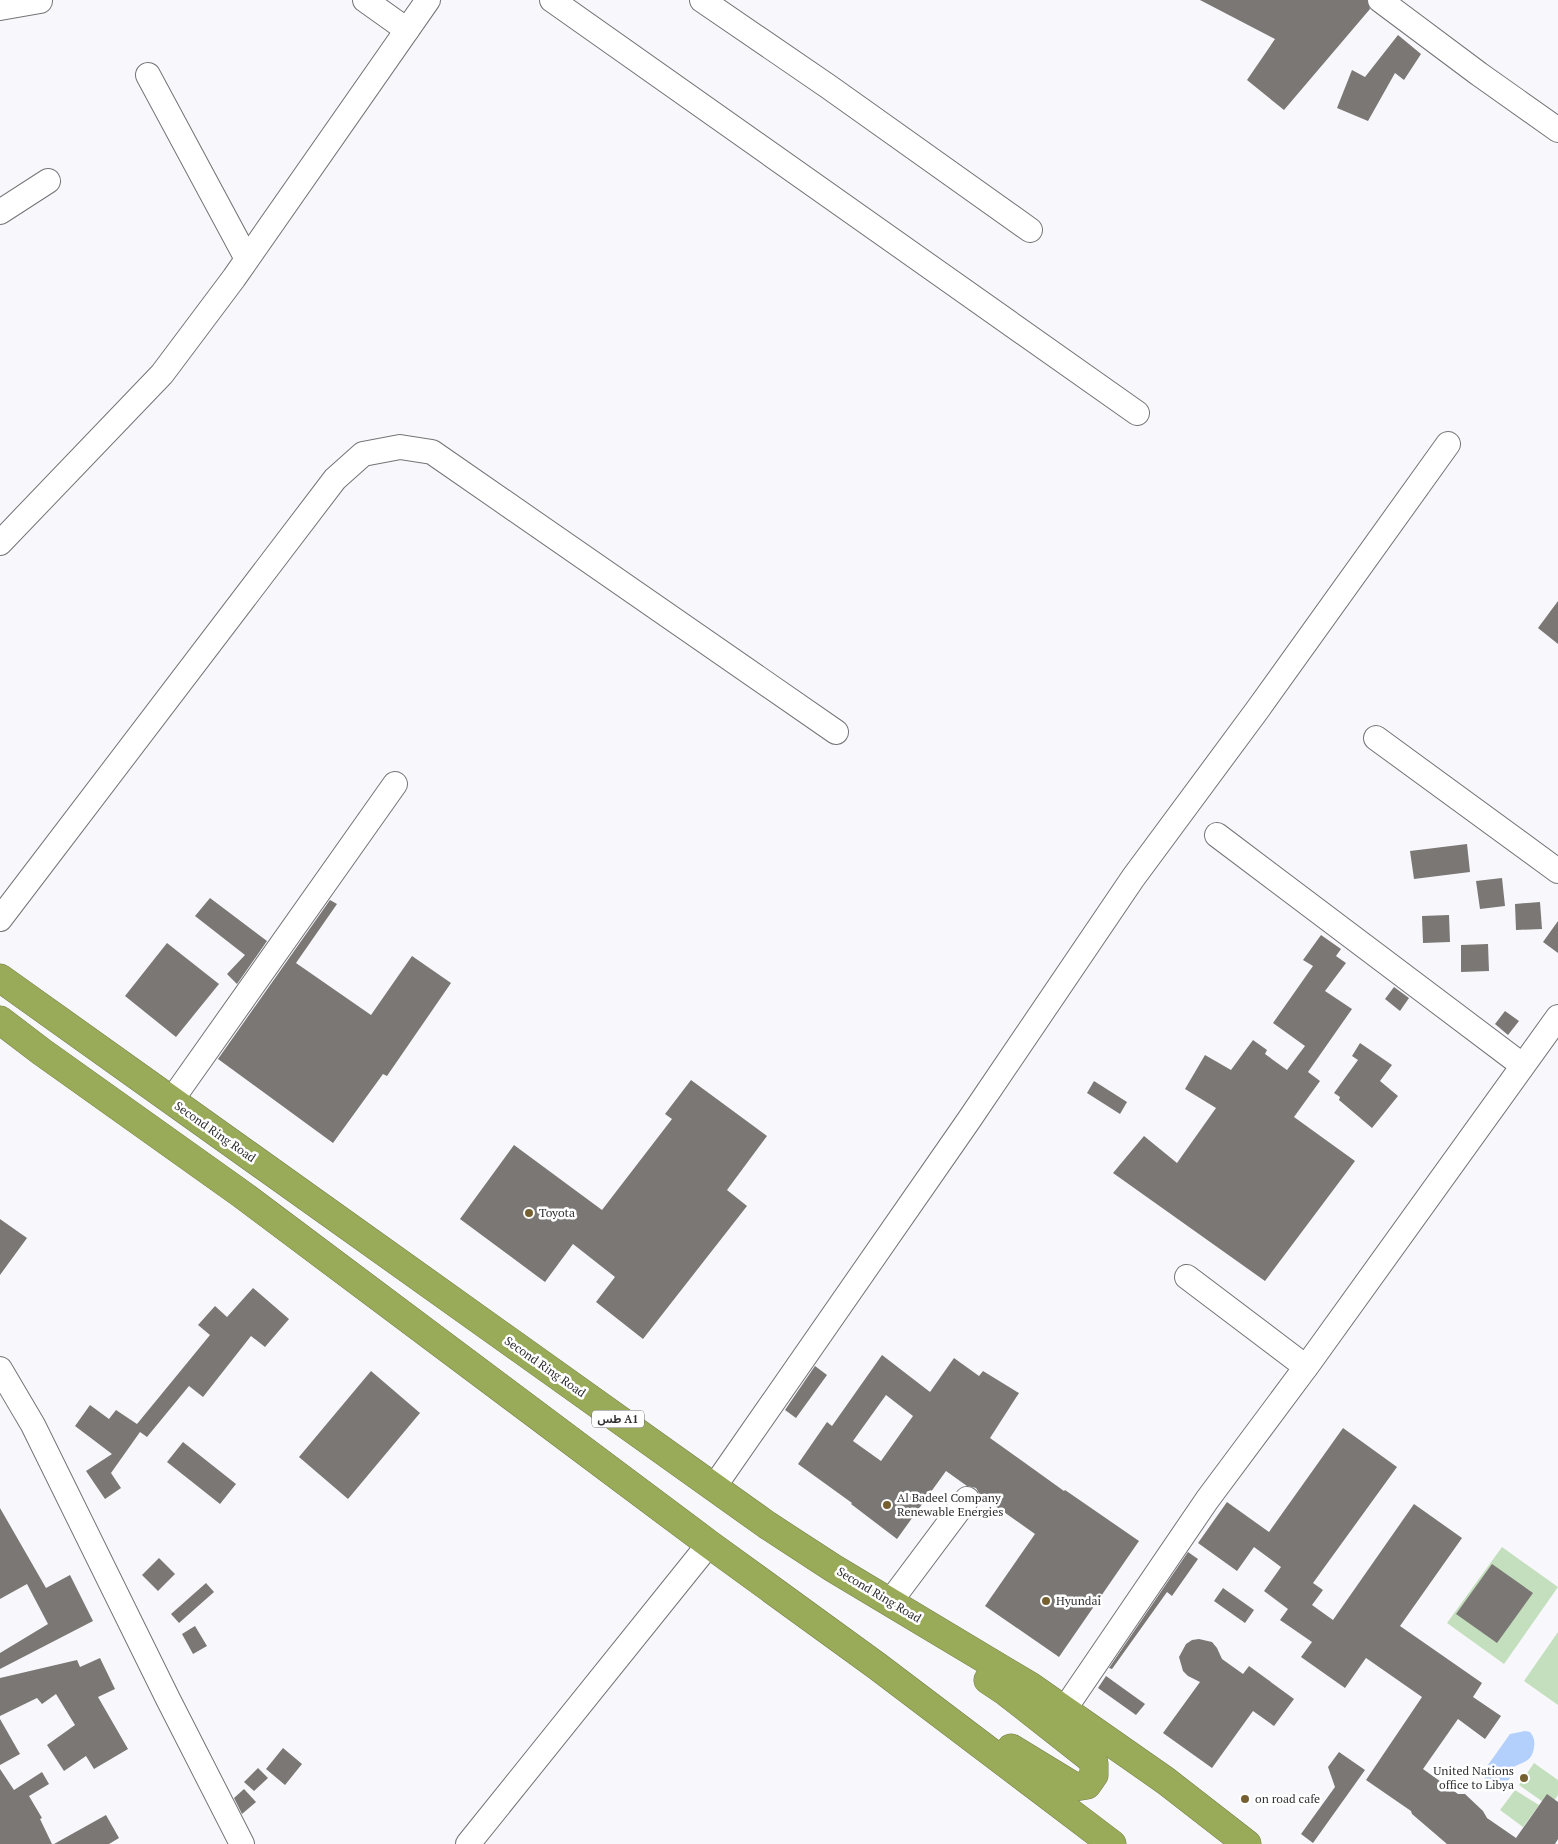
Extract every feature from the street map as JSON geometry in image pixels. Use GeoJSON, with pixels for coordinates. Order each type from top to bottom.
{"type":"FeatureCollection","features":[{"type":"Feature","properties":{"kind":"highway","name":"Second Ring Road"},"geometry":{"type":"LineString","coordinates":[[0,978],[767,1525],[1030,1686],[1166,1781],[1247,1844]]}},
{"type":"Feature","properties":{"kind":"highway"},"geometry":{"type":"LineString","coordinates":[[0,1020],[240,1193],[709,1544],[877,1666],[1112,1844]]}},
{"type":"Feature","properties":{"kind":"highway"},"geometry":{"type":"LineString","coordinates":[[767,1525],[868,1601],[1014,1698],[1090,1758],[1095,1769],[1092,1780],[1087,1785],[1075,1787],[877,1666]]}},
{"type":"Feature","properties":{"kind":"street"},"geometry":{"type":"LineString","coordinates":[[365,0],[407,30]]}},
{"type":"Feature","properties":{"kind":"street"},"geometry":{"type":"LineString","coordinates":[[0,543],[162,374],[247,259],[428,0]]}},
{"type":"Feature","properties":{"kind":"street"},"geometry":{"type":"LineString","coordinates":[[552,0],[1137,413]]}},
{"type":"Feature","properties":{"kind":"street"},"geometry":{"type":"LineString","coordinates":[[702,0],[829,86],[1030,230]]}},
{"type":"Feature","properties":{"kind":"street"},"geometry":{"type":"LineString","coordinates":[[1380,0],[1558,130]]}},
{"type":"Feature","properties":{"kind":"street"},"geometry":{"type":"LineString","coordinates":[[0,8],[40,1]]}},
{"type":"Feature","properties":{"kind":"street"},"geometry":{"type":"LineString","coordinates":[[148,76],[247,259]]}},
{"type":"Feature","properties":{"kind":"street"},"geometry":{"type":"LineString","coordinates":[[0,212],[48,181]]}},
{"type":"Feature","properties":{"kind":"street"},"geometry":{"type":"LineString","coordinates":[[714,1487],[963,1128],[1133,878],[1258,709],[1448,444]]}},
{"type":"Feature","properties":{"kind":"street"},"geometry":{"type":"LineString","coordinates":[[0,919],[335,480],[363,454],[400,447],[432,452],[836,732]]}},
{"type":"Feature","properties":{"kind":"street"},"geometry":{"type":"LineString","coordinates":[[1376,738],[1558,871]]}},
{"type":"Feature","properties":{"kind":"street"},"geometry":{"type":"LineString","coordinates":[[171,1101],[395,784]]}},
{"type":"Feature","properties":{"kind":"street"},"geometry":{"type":"LineString","coordinates":[[1217,835],[1522,1065]]}},
{"type":"Feature","properties":{"kind":"street"},"geometry":{"type":"LineString","coordinates":[[1064,1710],[1207,1500],[1306,1367],[1558,1017]]}},
{"type":"Feature","properties":{"kind":"street"},"geometry":{"type":"LineString","coordinates":[[1187,1277],[1306,1367]]}},
{"type":"Feature","properties":{"kind":"street"},"geometry":{"type":"LineString","coordinates":[[0,1369],[33,1425],[242,1844]]}},
{"type":"Feature","properties":{"kind":"street"},"geometry":{"type":"LineString","coordinates":[[890,1602],[967,1499]]}},
{"type":"Feature","properties":{"kind":"street"},"geometry":{"type":"LineString","coordinates":[[468,1844],[709,1544]]}},
{"type":"Feature","properties":{"kind":"green space"},"geometry":{"type":"Polygon","coordinates":[[[1502,1547],[1558,1587],[1504,1664],[1447,1623],[1502,1547]]]}},
{"type":"Feature","properties":{"kind":"green space"},"geometry":{"type":"Polygon","coordinates":[[[1558,1632],[1558,1705],[1524,1681],[1558,1632]]]}},
{"type":"Feature","properties":{"kind":"green space"},"geometry":{"type":"Polygon","coordinates":[[[1534,1763],[1558,1780],[1558,1795],[1550,1807],[1519,1785],[1534,1763]]]}},
{"type":"Feature","properties":{"kind":"green space"},"geometry":{"type":"Polygon","coordinates":[[[1515,1790],[1539,1805],[1523,1827],[1500,1810],[1515,1790]]]}},
{"type":"Feature","properties":{"kind":"water"},"geometry":{"type":"Polygon","coordinates":[[[1530,1732],[1533,1737],[1533,1752],[1525,1762],[1509,1770],[1510,1778],[1500,1791],[1485,1781],[1483,1772],[1510,1734],[1530,1732]]]}},
{"type":"Feature","properties":{"kind":"building"},"geometry":{"type":"Polygon","coordinates":[[[1200,0],[1367,0],[1370,9],[1284,110],[1247,80],[1275,39],[1200,0]]]}},
{"type":"Feature","properties":{"kind":"building"},"geometry":{"type":"Polygon","coordinates":[[[1398,35],[1421,54],[1404,80],[1395,73],[1368,121],[1337,108],[1352,70],[1365,77],[1398,35]]]}},
{"type":"Feature","properties":{"kind":"building"},"geometry":{"type":"Polygon","coordinates":[[[1558,601],[1558,644],[1538,628],[1558,601]]]}},
{"type":"Feature","properties":{"kind":"building"},"geometry":{"type":"Polygon","coordinates":[[[1467,844],[1470,872],[1414,879],[1410,851],[1467,844]]]}},
{"type":"Feature","properties":{"kind":"building"},"geometry":{"type":"Polygon","coordinates":[[[1502,878],[1505,906],[1480,909],[1476,881],[1502,878]]]}},
{"type":"Feature","properties":{"kind":"building"},"geometry":{"type":"Polygon","coordinates":[[[210,898],[267,941],[237,984],[227,974],[245,955],[195,916],[210,898]]]}},
{"type":"Feature","properties":{"kind":"building"},"geometry":{"type":"Polygon","coordinates":[[[330,900],[337,904],[296,963],[371,1015],[412,956],[451,983],[387,1076],[383,1074],[333,1143],[218,1059],[330,900]]]}},
{"type":"Feature","properties":{"kind":"building"},"geometry":{"type":"Polygon","coordinates":[[[1540,902],[1542,929],[1516,930],[1515,904],[1540,902]]]}},
{"type":"Feature","properties":{"kind":"building"},"geometry":{"type":"Polygon","coordinates":[[[1449,915],[1450,942],[1423,943],[1422,916],[1449,915]]]}},
{"type":"Feature","properties":{"kind":"building"},"geometry":{"type":"Polygon","coordinates":[[[1558,921],[1558,953],[1543,942],[1558,921]]]}},
{"type":"Feature","properties":{"kind":"building"},"geometry":{"type":"Polygon","coordinates":[[[1321,935],[1341,949],[1336,956],[1346,963],[1325,991],[1352,1009],[1308,1072],[1320,1081],[1294,1117],[1355,1161],[1265,1281],[1113,1173],[1144,1136],[1177,1163],[1216,1108],[1185,1089],[1205,1055],[1231,1070],[1253,1040],[1267,1050],[1265,1054],[1287,1070],[1305,1046],[1273,1023],[1313,966],[1303,960],[1321,935]]]}},
{"type":"Feature","properties":{"kind":"building"},"geometry":{"type":"Polygon","coordinates":[[[167,943],[219,984],[176,1037],[125,996],[167,943]]]}},
{"type":"Feature","properties":{"kind":"building"},"geometry":{"type":"Polygon","coordinates":[[[1488,944],[1489,971],[1461,972],[1461,945],[1488,944]]]}},
{"type":"Feature","properties":{"kind":"building"},"geometry":{"type":"Polygon","coordinates":[[[1394,987],[1409,998],[1400,1011],[1385,999],[1394,987]]]}},
{"type":"Feature","properties":{"kind":"building"},"geometry":{"type":"Polygon","coordinates":[[[1505,1011],[1519,1021],[1508,1035],[1495,1024],[1505,1011]]]}},
{"type":"Feature","properties":{"kind":"building"},"geometry":{"type":"Polygon","coordinates":[[[1360,1043],[1392,1065],[1380,1081],[1398,1096],[1372,1128],[1339,1100],[1340,1097],[1334,1093],[1358,1060],[1352,1056],[1360,1043]]]}},
{"type":"Feature","properties":{"kind":"building"},"geometry":{"type":"Polygon","coordinates":[[[691,1080],[767,1136],[727,1190],[747,1206],[643,1339],[596,1302],[615,1277],[573,1244],[545,1282],[460,1219],[514,1145],[602,1210],[672,1119],[665,1114],[691,1080]]]}},
{"type":"Feature","properties":{"kind":"building"},"geometry":{"type":"Polygon","coordinates":[[[1094,1081],[1127,1102],[1120,1114],[1087,1093],[1094,1081]]]}},
{"type":"Feature","properties":{"kind":"building"},"geometry":{"type":"Polygon","coordinates":[[[0,1219],[27,1238],[0,1275],[0,1219]]]}},
{"type":"Feature","properties":{"kind":"building"},"geometry":{"type":"Polygon","coordinates":[[[253,1288],[289,1319],[265,1347],[251,1336],[203,1397],[189,1386],[147,1437],[140,1432],[111,1473],[121,1488],[105,1499],[86,1471],[112,1454],[75,1426],[90,1405],[109,1419],[116,1410],[137,1424],[210,1335],[198,1325],[215,1306],[227,1317],[253,1288]]]}},
{"type":"Feature","properties":{"kind":"building"},"geometry":{"type":"Polygon","coordinates":[[[882,1355],[930,1392],[954,1358],[979,1376],[983,1371],[1019,1393],[990,1438],[1064,1491],[1139,1541],[1059,1657],[985,1606],[1035,1534],[980,1495],[976,1488],[967,1486],[946,1471],[897,1539],[852,1503],[798,1464],[827,1422],[832,1426],[882,1355]],[[886,1395],[853,1441],[881,1461],[913,1416],[886,1395]]]}},
{"type":"Feature","properties":{"kind":"building"},"geometry":{"type":"Polygon","coordinates":[[[815,1366],[827,1375],[796,1418],[785,1410],[815,1366]]]}},
{"type":"Feature","properties":{"kind":"building"},"geometry":{"type":"Polygon","coordinates":[[[371,1371],[420,1413],[348,1499],[299,1457],[371,1371]]]}},
{"type":"Feature","properties":{"kind":"building"},"geometry":{"type":"Polygon","coordinates":[[[1343,1428],[1397,1467],[1313,1583],[1323,1590],[1312,1605],[1333,1620],[1414,1504],[1462,1538],[1400,1626],[1482,1683],[1473,1697],[1501,1716],[1485,1739],[1458,1719],[1423,1769],[1458,1794],[1465,1794],[1483,1811],[1487,1818],[1516,1838],[1547,1794],[1558,1802],[1558,1839],[1555,1844],[1447,1844],[1412,1814],[1411,1811],[1366,1780],[1422,1697],[1366,1658],[1345,1688],[1301,1657],[1312,1642],[1280,1620],[1288,1609],[1264,1591],[1281,1567],[1254,1547],[1237,1571],[1198,1543],[1227,1502],[1269,1532],[1343,1428]]]}},
{"type":"Feature","properties":{"kind":"building"},"geometry":{"type":"Polygon","coordinates":[[[183,1442],[236,1484],[220,1504],[167,1462],[183,1442]]]}},
{"type":"Feature","properties":{"kind":"building"},"geometry":{"type":"Polygon","coordinates":[[[0,1508],[46,1588],[70,1575],[93,1621],[0,1669],[0,1653],[48,1624],[27,1584],[0,1599],[0,1508]]]}},
{"type":"Feature","properties":{"kind":"building"},"geometry":{"type":"Polygon","coordinates":[[[1188,1552],[1198,1559],[1172,1596],[1167,1592],[1112,1669],[1109,1668],[1188,1552]]]}},
{"type":"Feature","properties":{"kind":"building"},"geometry":{"type":"Polygon","coordinates":[[[159,1558],[175,1574],[158,1591],[142,1575],[159,1558]]]}},
{"type":"Feature","properties":{"kind":"building"},"geometry":{"type":"Polygon","coordinates":[[[1492,1564],[1533,1593],[1497,1643],[1456,1614],[1492,1564]]]}},
{"type":"Feature","properties":{"kind":"building"},"geometry":{"type":"Polygon","coordinates":[[[206,1583],[214,1592],[179,1623],[171,1614],[206,1583]]]}},
{"type":"Feature","properties":{"kind":"building"},"geometry":{"type":"Polygon","coordinates":[[[1223,1588],[1254,1610],[1245,1623],[1214,1601],[1223,1588]]]}},
{"type":"Feature","properties":{"kind":"building"},"geometry":{"type":"Polygon","coordinates":[[[195,1626],[207,1646],[193,1654],[182,1634],[195,1626]]]}},
{"type":"Feature","properties":{"kind":"building"},"geometry":{"type":"Polygon","coordinates":[[[1199,1639],[1212,1642],[1222,1659],[1243,1674],[1249,1666],[1294,1699],[1274,1726],[1253,1711],[1212,1768],[1163,1733],[1200,1682],[1183,1671],[1179,1657],[1186,1644],[1192,1640],[1199,1639]]]}},
{"type":"Feature","properties":{"kind":"building"},"geometry":{"type":"Polygon","coordinates":[[[100,1658],[115,1689],[98,1697],[128,1749],[94,1769],[86,1756],[64,1771],[47,1745],[75,1725],[56,1694],[42,1704],[37,1698],[0,1716],[0,1678],[77,1660],[80,1667],[100,1658]]]}},
{"type":"Feature","properties":{"kind":"building"},"geometry":{"type":"Polygon","coordinates":[[[1106,1676],[1145,1704],[1136,1715],[1098,1688],[1106,1676]]]}},
{"type":"Feature","properties":{"kind":"building"},"geometry":{"type":"Polygon","coordinates":[[[0,1719],[20,1754],[0,1765],[0,1719]]]}},
{"type":"Feature","properties":{"kind":"building"},"geometry":{"type":"Polygon","coordinates":[[[283,1748],[302,1764],[285,1785],[266,1769],[283,1748]]]}},
{"type":"Feature","properties":{"kind":"building"},"geometry":{"type":"Polygon","coordinates":[[[1339,1752],[1365,1770],[1313,1843],[1301,1834],[1335,1787],[1328,1767],[1339,1752]]]}},
{"type":"Feature","properties":{"kind":"building"},"geometry":{"type":"Polygon","coordinates":[[[258,1768],[268,1778],[254,1791],[244,1782],[258,1768]]]}},
{"type":"Feature","properties":{"kind":"building"},"geometry":{"type":"Polygon","coordinates":[[[0,1769],[14,1790],[42,1772],[49,1784],[29,1796],[42,1818],[40,1819],[52,1844],[0,1844],[0,1769]]]}},
{"type":"Feature","properties":{"kind":"building"},"geometry":{"type":"Polygon","coordinates":[[[244,1789],[256,1802],[242,1814],[234,1798],[244,1789]]]}},
{"type":"Feature","properties":{"kind":"building"},"geometry":{"type":"Polygon","coordinates":[[[106,1815],[119,1838],[109,1844],[54,1844],[106,1815]]]}},
{"type":"Feature","properties":{"kind":"place","name":"Toyota"},"geometry":{"type":"Point","coordinates":[529,1213]}},
{"type":"Feature","properties":{"kind":"place","name":"Al Badeel Company Renewable Energies"},"geometry":{"type":"Point","coordinates":[887,1505]}},
{"type":"Feature","properties":{"kind":"place","name":"Hyundai"},"geometry":{"type":"Point","coordinates":[1046,1601]}},
{"type":"Feature","properties":{"kind":"place","name":"United Nations office to Libya"},"geometry":{"type":"Point","coordinates":[1524,1778]}},
{"type":"Feature","properties":{"kind":"place","name":"on road cafe"},"geometry":{"type":"Point","coordinates":[1245,1799]}}]}
